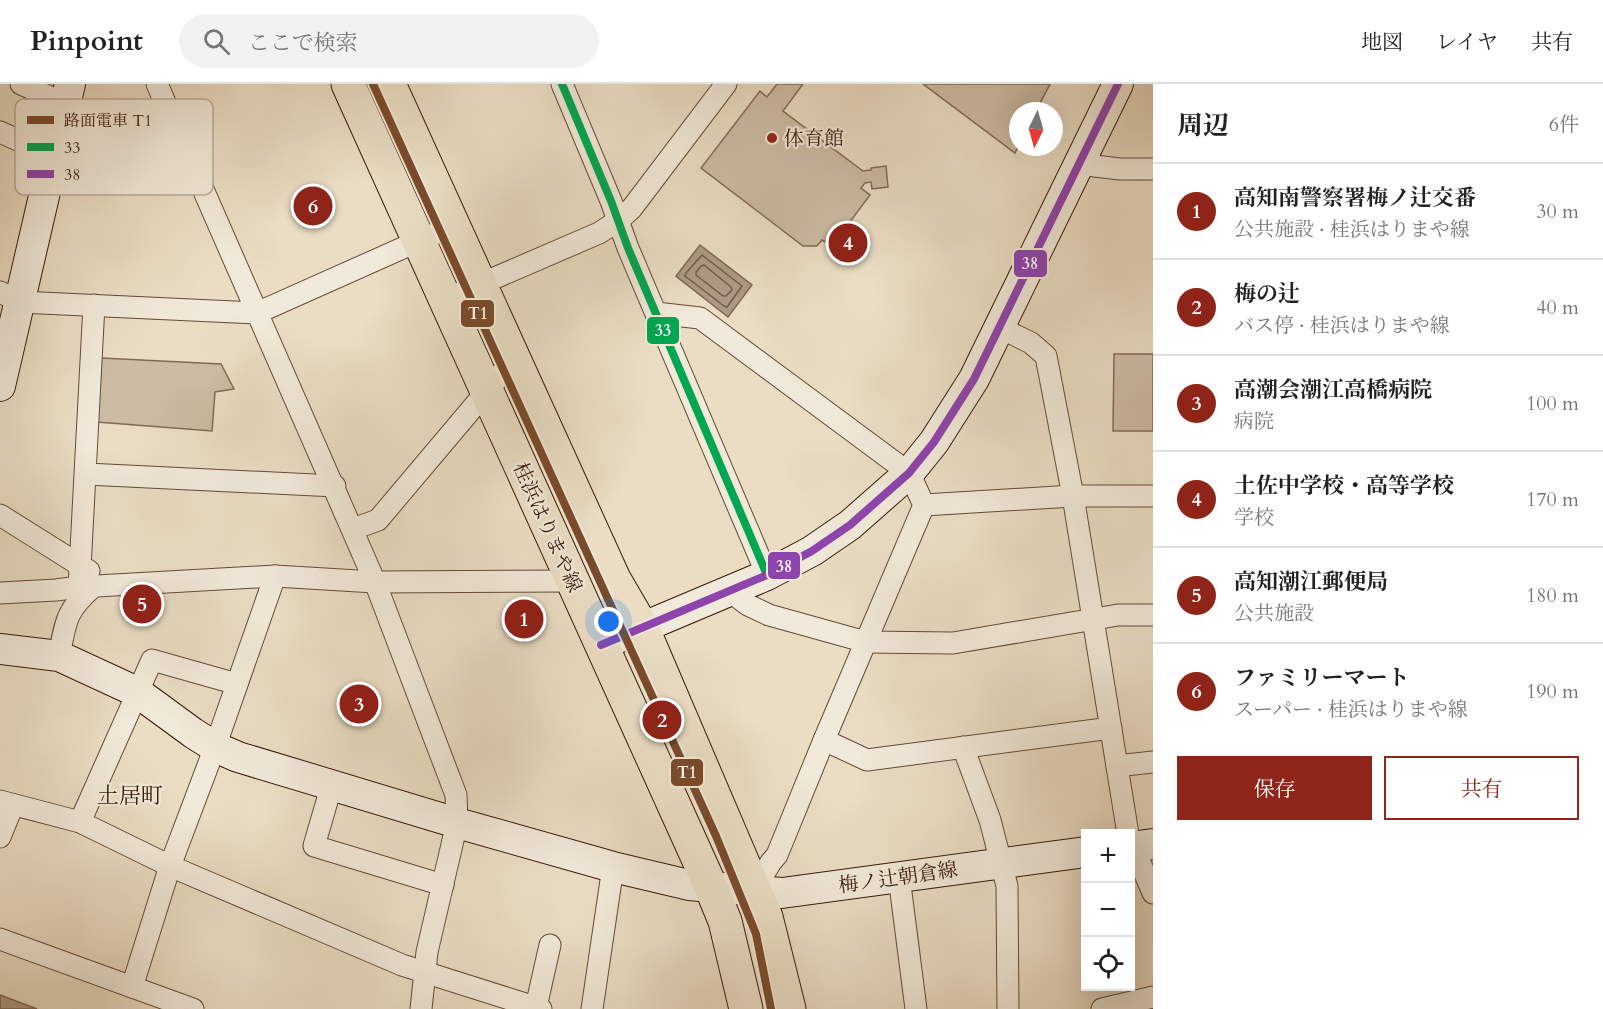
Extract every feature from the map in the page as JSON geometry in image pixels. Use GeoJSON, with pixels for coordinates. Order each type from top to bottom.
{"type":"FeatureCollection","features":[{"type":"Feature","properties":{"kind":"main road","name":"桂浜はりまや線"},"geometry":{"type":"LineString","coordinates":[[348,84],[711,887],[725,921],[747,1009]]}},
{"type":"Feature","properties":{"kind":"main road","name":"桂浜はりまや線"},"geometry":{"type":"LineString","coordinates":[[388,84],[614,579],[642,627],[766,916],[789,1009]]}},
{"type":"Feature","properties":{"kind":"street"},"geometry":{"type":"LineString","coordinates":[[21,84],[58,99]]}},
{"type":"Feature","properties":{"kind":"street"},"geometry":{"type":"LineString","coordinates":[[157,84],[164,99]]}},
{"type":"Feature","properties":{"kind":"street"},"geometry":{"type":"LineString","coordinates":[[562,84],[767,575]]}},
{"type":"Feature","properties":{"kind":"street"},"geometry":{"type":"LineString","coordinates":[[446,299],[599,233],[618,221],[632,208],[726,84]]}},
{"type":"Feature","properties":{"kind":"street"},"geometry":{"type":"LineString","coordinates":[[601,645],[767,575],[812,551],[850,525],[909,473],[952,416],[974,379],[1118,84]]}},
{"type":"Feature","properties":{"kind":"street"},"geometry":{"type":"LineString","coordinates":[[0,132],[15,139]]}},
{"type":"Feature","properties":{"kind":"street"},"geometry":{"type":"LineString","coordinates":[[1078,164],[1120,169],[1153,169]]}},
{"type":"Feature","properties":{"kind":"street"},"geometry":{"type":"LineString","coordinates":[[0,386],[10,297],[40,195]]}},
{"type":"Feature","properties":{"kind":"street"},"geometry":{"type":"LineString","coordinates":[[205,195],[353,529],[456,795],[457,823],[428,952],[422,1009]]}},
{"type":"Feature","properties":{"kind":"street"},"geometry":{"type":"LineString","coordinates":[[10,297],[94,305],[257,313],[452,226]]}},
{"type":"Feature","properties":{"kind":"street"},"geometry":{"type":"LineString","coordinates":[[94,305],[80,565],[95,586]]}},
{"type":"Feature","properties":{"kind":"street"},"geometry":{"type":"LineString","coordinates":[[656,312],[700,318],[909,473],[924,505],[777,855],[754,890]]}},
{"type":"Feature","properties":{"kind":"street"},"geometry":{"type":"LineString","coordinates":[[999,327],[1031,343],[1047,356],[1074,496],[1117,766],[1132,829]]}},
{"type":"Feature","properties":{"kind":"street"},"geometry":{"type":"LineString","coordinates":[[353,529],[378,520],[513,360]]}},
{"type":"Feature","properties":{"kind":"street"},"geometry":{"type":"LineString","coordinates":[[86,474],[335,486]]}},
{"type":"Feature","properties":{"kind":"street"},"geometry":{"type":"LineString","coordinates":[[924,505],[1074,496],[1153,496]]}},
{"type":"Feature","properties":{"kind":"street"},"geometry":{"type":"LineString","coordinates":[[0,515],[80,565],[95,586]]}},
{"type":"Feature","properties":{"kind":"street"},"geometry":{"type":"LineString","coordinates":[[0,593],[275,576],[375,582],[571,581]]}},
{"type":"Feature","properties":{"kind":"street"},"geometry":{"type":"LineString","coordinates":[[132,987],[170,866],[275,576]]}},
{"type":"Feature","properties":{"kind":"street"},"geometry":{"type":"LineString","coordinates":[[59,656],[67,616],[77,600],[95,586]]}},
{"type":"Feature","properties":{"kind":"street"},"geometry":{"type":"LineString","coordinates":[[56,590],[67,616]]}},
{"type":"Feature","properties":{"kind":"street"},"geometry":{"type":"LineString","coordinates":[[729,591],[748,605],[769,615],[866,642],[953,643],[1118,615],[1153,615]]}},
{"type":"Feature","properties":{"kind":"street","name":"梅ノ辻朝倉線"},"geometry":{"type":"LineString","coordinates":[[0,649],[59,656],[137,693],[215,747],[238,757],[612,867],[689,885],[782,892],[1081,853]]}},
{"type":"Feature","properties":{"kind":"street"},"geometry":{"type":"LineString","coordinates":[[80,822],[152,660],[237,684]]}},
{"type":"Feature","properties":{"kind":"street"},"geometry":{"type":"LineString","coordinates":[[824,740],[867,760],[1111,728]]}},
{"type":"Feature","properties":{"kind":"street"},"geometry":{"type":"LineString","coordinates":[[963,747],[990,820],[1007,886],[1008,1009]]}},
{"type":"Feature","properties":{"kind":"street"},"geometry":{"type":"LineString","coordinates":[[1117,766],[1153,762]]}},
{"type":"Feature","properties":{"kind":"street"},"geometry":{"type":"LineString","coordinates":[[332,784],[314,846],[443,885]]}},
{"type":"Feature","properties":{"kind":"street"},"geometry":{"type":"LineString","coordinates":[[0,837],[6,803],[80,822],[170,866],[425,973],[538,1008],[550,945]]}},
{"type":"Feature","properties":{"kind":"street"},"geometry":{"type":"LineString","coordinates":[[1135,842],[1153,893]]}},
{"type":"Feature","properties":{"kind":"street"},"geometry":{"type":"LineString","coordinates":[[592,1009],[612,867]]}},
{"type":"Feature","properties":{"kind":"street"},"geometry":{"type":"LineString","coordinates":[[899,877],[916,1009]]}},
{"type":"Feature","properties":{"kind":"street"},"geometry":{"type":"LineString","coordinates":[[0,939],[193,1009]]}},
{"type":"Feature","properties":{"kind":"street"},"geometry":{"type":"LineString","coordinates":[[1102,1009],[1153,997]]}},
{"type":"Feature","properties":{"kind":"shaded area","name":"体育館"},"geometry":{"type":"Polygon","coordinates":[[[777,84],[803,84],[783,111],[863,171],[886,166],[888,187],[872,189],[871,182],[865,183],[861,188],[870,195],[832,246],[822,240],[817,246],[803,246],[701,168],[760,91],[767,97],[777,84]]]}},
{"type":"Feature","properties":{"kind":"shaded area"},"geometry":{"type":"Polygon","coordinates":[[[923,84],[1050,84],[1041,102],[1009,102],[1009,148],[923,84]]]}},
{"type":"Feature","properties":{"kind":"shaded area"},"geometry":{"type":"Polygon","coordinates":[[[1114,354],[1153,354],[1153,431],[1113,431],[1114,354]]]}},
{"type":"Feature","properties":{"kind":"shaded area"},"geometry":{"type":"Polygon","coordinates":[[[101,358],[221,364],[234,389],[215,392],[212,431],[97,422],[101,358]]]}},
{"type":"Feature","properties":{"kind":"water"},"geometry":{"type":"Polygon","coordinates":[[[700,245],[752,285],[728,317],[676,276],[700,245]]]}},
{"type":"Feature","properties":{"kind":"water"},"geometry":{"type":"Polygon","coordinates":[[[0,995],[37,1009],[0,1009],[0,995]]]}},
{"type":"Feature","properties":{"kind":"tram line","name":"T1"},"geometry":{"type":"LineString","coordinates":[[373,84],[716,836],[756,934],[771,1009]]}},
{"type":"Feature","properties":{"kind":"transit line","name":"33"},"geometry":{"type":"LineString","coordinates":[[562,84],[628,248],[767,575]]}},
{"type":"Feature","properties":{"kind":"transit line","name":"38"},"geometry":{"type":"LineString","coordinates":[[601,645],[767,575],[812,551],[850,525],[909,473],[934,442],[974,379],[1118,84]]}},
{"type":"Feature","properties":{"kind":"place","name":"体育館"},"geometry":{"type":"Point","coordinates":[772,138]}},
{"type":"Feature","properties":{"kind":"place","name":"ファミリーマート"},"geometry":{"type":"Point","coordinates":[313,206]}},
{"type":"Feature","properties":{"kind":"place","name":"土佐中学校・高等学校"},"geometry":{"type":"Point","coordinates":[848,243]}},
{"type":"Feature","properties":{"kind":"place","name":"高知潮江郵便局"},"geometry":{"type":"Point","coordinates":[142,604]}},
{"type":"Feature","properties":{"kind":"place","name":"高知南警察署梅ノ辻交番"},"geometry":{"type":"Point","coordinates":[524,619]}},
{"type":"Feature","properties":{"kind":"place","name":"高潮会潮江高橋病院"},"geometry":{"type":"Point","coordinates":[359,704]}},
{"type":"Feature","properties":{"kind":"place","name":"梅の辻"},"geometry":{"type":"Point","coordinates":[662,720]}},
{"type":"Feature","properties":{"kind":"district","name":"土居町"},"geometry":{"type":"Point","coordinates":[130,795]}}]}
